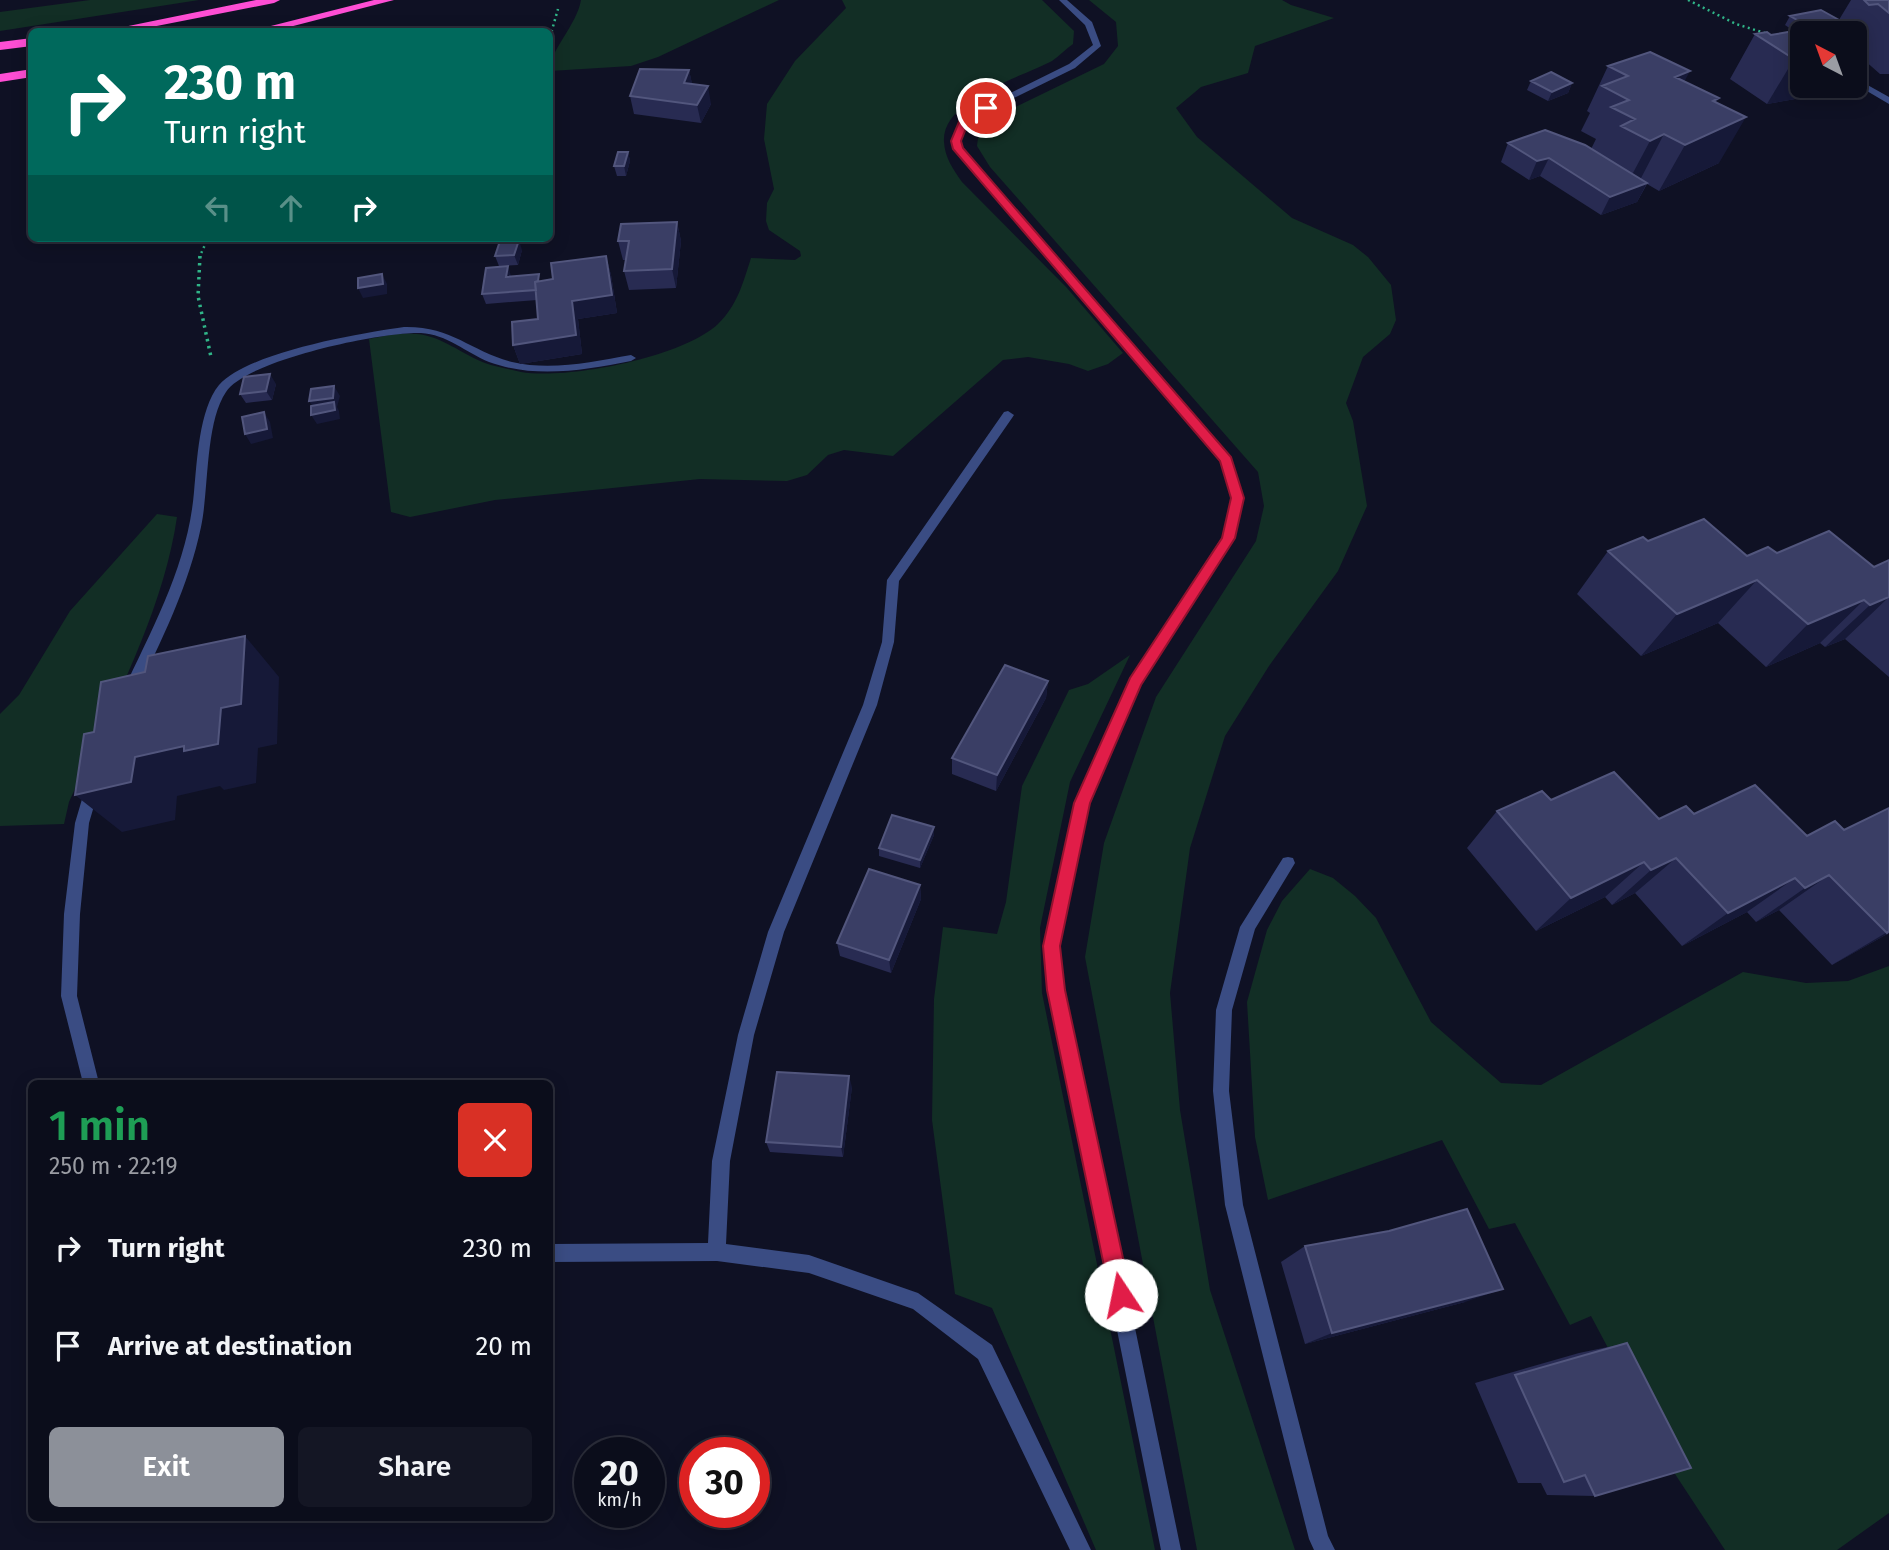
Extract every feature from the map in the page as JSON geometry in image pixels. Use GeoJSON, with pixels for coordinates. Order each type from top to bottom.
{"type":"FeatureCollection","features":[{"type":"Feature","properties":{"kind":"highway"},"geometry":{"type":"LineString","coordinates":[[125,28],[274,0]]}},
{"type":"Feature","properties":{"kind":"highway"},"geometry":{"type":"LineString","coordinates":[[270,28],[388,0]]}},
{"type":"Feature","properties":{"kind":"highway"},"geometry":{"type":"LineString","coordinates":[[0,46],[28,42]]}},
{"type":"Feature","properties":{"kind":"highway"},"geometry":{"type":"LineString","coordinates":[[0,78],[28,74]]}},
{"type":"Feature","properties":{"kind":"street"},"geometry":{"type":"LineString","coordinates":[[1063,0],[1089,24],[1097,46],[1072,66],[965,119],[956,141],[958,149],[1226,460],[1237,498],[1228,538],[1135,682],[1082,803],[1051,946],[1056,990],[1171,1550]]}},
{"type":"Feature","properties":{"kind":"street"},"geometry":{"type":"LineString","coordinates":[[1867,87],[1889,101]]}},
{"type":"Feature","properties":{"kind":"street"},"geometry":{"type":"LineString","coordinates":[[123,706],[175,593],[195,524],[202,459],[216,397],[226,384],[243,372],[289,356],[390,332],[423,330],[460,341],[494,360],[527,368],[574,369],[631,358]]}},
{"type":"Feature","properties":{"kind":"street"},"geometry":{"type":"LineString","coordinates":[[717,1252],[721,1161],[746,1035],[776,932],[870,705],[888,642],[893,580],[1008,415]]}},
{"type":"Feature","properties":{"kind":"street"},"geometry":{"type":"LineString","coordinates":[[90,1080],[69,996],[72,914],[82,823],[98,770]]}},
{"type":"Feature","properties":{"kind":"street"},"geometry":{"type":"LineString","coordinates":[[1287,863],[1248,928],[1224,1010],[1222,1091],[1234,1205],[1319,1539],[1325,1550]]}},
{"type":"Feature","properties":{"kind":"street"},"geometry":{"type":"LineString","coordinates":[[553,1252],[717,1252],[809,1264],[918,1302],[985,1352],[1081,1550]]}},
{"type":"Feature","properties":{"kind":"path"},"geometry":{"type":"LineString","coordinates":[[1688,0],[1736,24],[1775,36]]}},
{"type":"Feature","properties":{"kind":"path"},"geometry":{"type":"LineString","coordinates":[[553,28],[558,9]]}},
{"type":"Feature","properties":{"kind":"path"},"geometry":{"type":"LineString","coordinates":[[205,242],[195,282],[214,373],[226,384]]}},
{"type":"Feature","properties":{"kind":"green space"},"geometry":{"type":"Polygon","coordinates":[[[90,0],[199,0],[0,31],[0,12],[90,0]]]}},
{"type":"Feature","properties":{"kind":"green space"},"geometry":{"type":"Polygon","coordinates":[[[581,0],[779,0],[658,57],[631,66],[553,71],[554,55],[581,0]]]}},
{"type":"Feature","properties":{"kind":"green space"},"geometry":{"type":"Polygon","coordinates":[[[842,0],[1042,0],[1074,31],[1073,44],[1052,61],[969,102],[955,114],[947,127],[944,142],[950,163],[962,182],[1067,288],[1123,353],[1108,364],[1088,371],[1069,364],[1028,357],[1003,360],[893,456],[844,450],[828,455],[807,475],[787,481],[700,479],[495,500],[410,517],[391,512],[369,339],[405,334],[426,335],[485,363],[521,372],[567,373],[595,369],[653,356],[679,347],[718,324],[739,294],[751,258],[795,260],[801,256],[800,251],[769,230],[766,221],[767,203],[774,189],[764,139],[767,104],[795,61],[846,8],[842,0]]]}},
{"type":"Feature","properties":{"kind":"green space"},"geometry":{"type":"Polygon","coordinates":[[[1089,0],[1282,0],[1334,18],[1255,46],[1248,73],[1201,87],[1176,108],[1197,137],[1292,218],[1353,245],[1368,257],[1391,285],[1396,320],[1390,334],[1363,357],[1346,403],[1353,421],[1367,506],[1338,571],[1269,666],[1225,736],[1190,848],[1170,993],[1180,1110],[1210,1290],[1295,1550],[1197,1550],[1085,957],[1104,843],[1156,697],[1256,541],[1264,506],[1258,472],[990,167],[977,146],[979,130],[995,117],[1104,64],[1118,46],[1116,22],[1089,0]]]}},
{"type":"Feature","properties":{"kind":"green space"},"geometry":{"type":"Polygon","coordinates":[[[157,514],[177,517],[160,590],[133,662],[69,802],[64,824],[0,826],[0,714],[19,695],[70,611],[157,514]]]}},
{"type":"Feature","properties":{"kind":"green space"},"geometry":{"type":"Polygon","coordinates":[[[1130,655],[1070,782],[1040,928],[1042,993],[1155,1550],[1096,1550],[992,1308],[955,1294],[932,1120],[934,999],[943,927],[997,934],[1006,902],[1022,786],[1069,690],[1088,684],[1130,655]]]}},
{"type":"Feature","properties":{"kind":"green space"},"geometry":{"type":"Polygon","coordinates":[[[1310,869],[1333,878],[1376,918],[1431,1022],[1501,1083],[1541,1085],[1743,972],[1806,983],[1848,981],[1889,966],[1889,1513],[1837,1550],[1725,1550],[1675,1474],[1591,1316],[1570,1325],[1515,1223],[1489,1229],[1442,1140],[1268,1200],[1255,1137],[1247,1002],[1267,930],[1282,901],[1310,869]]]}},
{"type":"Feature","properties":{"kind":"building"},"geometry":{"type":"Polygon","coordinates":[[[1864,0],[1889,0],[1889,13],[1878,4],[1869,5],[1864,0]]]}},
{"type":"Feature","properties":{"kind":"building"},"geometry":{"type":"Polygon","coordinates":[[[1821,10],[1839,20],[1799,21],[1790,16],[1821,10]]]}},
{"type":"Feature","properties":{"kind":"building"},"geometry":{"type":"Polygon","coordinates":[[[1767,32],[1771,35],[1790,32],[1790,56],[1755,34],[1767,32]]]}},
{"type":"Feature","properties":{"kind":"building"},"geometry":{"type":"Polygon","coordinates":[[[1650,52],[1690,71],[1675,77],[1719,98],[1713,101],[1746,117],[1685,145],[1664,134],[1650,141],[1621,126],[1635,119],[1611,107],[1629,100],[1602,86],[1628,76],[1608,66],[1650,52]]]}},
{"type":"Feature","properties":{"kind":"building"},"geometry":{"type":"Polygon","coordinates":[[[640,69],[689,70],[684,83],[708,86],[697,105],[630,96],[640,69]]]}},
{"type":"Feature","properties":{"kind":"building"},"geometry":{"type":"Polygon","coordinates":[[[1551,72],[1572,83],[1552,92],[1531,81],[1551,72]]]}},
{"type":"Feature","properties":{"kind":"building"},"geometry":{"type":"Polygon","coordinates":[[[1545,130],[1585,145],[1647,183],[1610,197],[1549,158],[1537,161],[1508,143],[1545,130]]]}},
{"type":"Feature","properties":{"kind":"building"},"geometry":{"type":"Polygon","coordinates":[[[618,152],[628,152],[624,166],[614,166],[618,152]]]}},
{"type":"Feature","properties":{"kind":"building"},"geometry":{"type":"Polygon","coordinates":[[[677,222],[672,269],[624,271],[629,241],[618,241],[621,224],[677,222]]]}},
{"type":"Feature","properties":{"kind":"building"},"geometry":{"type":"Polygon","coordinates":[[[500,242],[518,242],[514,255],[495,256],[500,242]]]}},
{"type":"Feature","properties":{"kind":"building"},"geometry":{"type":"Polygon","coordinates":[[[606,256],[612,295],[572,301],[576,335],[513,345],[512,322],[538,319],[535,282],[553,279],[551,263],[606,256]]]}},
{"type":"Feature","properties":{"kind":"building"},"geometry":{"type":"Polygon","coordinates":[[[508,266],[506,277],[539,274],[538,281],[535,282],[536,290],[482,294],[486,268],[508,266]]]}},
{"type":"Feature","properties":{"kind":"building"},"geometry":{"type":"Polygon","coordinates":[[[382,274],[383,284],[358,288],[358,278],[382,274]]]}},
{"type":"Feature","properties":{"kind":"building"},"geometry":{"type":"Polygon","coordinates":[[[270,374],[266,391],[240,394],[244,377],[270,374]]]}},
{"type":"Feature","properties":{"kind":"building"},"geometry":{"type":"Polygon","coordinates":[[[334,386],[333,398],[309,401],[311,389],[334,386]]]}},
{"type":"Feature","properties":{"kind":"building"},"geometry":{"type":"Polygon","coordinates":[[[334,402],[335,410],[311,415],[311,406],[334,402]]]}},
{"type":"Feature","properties":{"kind":"building"},"geometry":{"type":"Polygon","coordinates":[[[264,412],[267,429],[245,434],[242,417],[264,412]]]}},
{"type":"Feature","properties":{"kind":"building"},"geometry":{"type":"Polygon","coordinates":[[[1704,519],[1747,556],[1768,547],[1777,553],[1829,531],[1874,567],[1889,560],[1889,597],[1870,605],[1864,600],[1808,624],[1757,580],[1677,614],[1608,551],[1643,537],[1648,541],[1704,519]]]}},
{"type":"Feature","properties":{"kind":"building"},"geometry":{"type":"Polygon","coordinates":[[[245,636],[241,704],[221,708],[218,744],[184,751],[184,746],[135,757],[131,782],[75,795],[84,734],[94,732],[101,682],[145,672],[148,656],[245,636]]]}},
{"type":"Feature","properties":{"kind":"building"},"geometry":{"type":"Polygon","coordinates":[[[1005,665],[1048,681],[997,775],[952,758],[1005,665]]]}},
{"type":"Feature","properties":{"kind":"building"},"geometry":{"type":"Polygon","coordinates":[[[1614,772],[1659,819],[1686,806],[1694,814],[1755,785],[1807,836],[1835,821],[1844,830],[1889,808],[1889,931],[1887,933],[1829,875],[1805,888],[1795,878],[1728,913],[1676,858],[1651,870],[1644,862],[1571,898],[1497,811],[1542,791],[1551,800],[1614,772]]]}},
{"type":"Feature","properties":{"kind":"building"},"geometry":{"type":"Polygon","coordinates":[[[892,815],[934,827],[920,860],[879,848],[892,815]]]}},
{"type":"Feature","properties":{"kind":"building"},"geometry":{"type":"Polygon","coordinates":[[[869,869],[920,885],[889,960],[837,943],[869,869]]]}},
{"type":"Feature","properties":{"kind":"building"},"geometry":{"type":"Polygon","coordinates":[[[777,1072],[849,1076],[841,1147],[766,1142],[777,1072]]]}},
{"type":"Feature","properties":{"kind":"building"},"geometry":{"type":"Polygon","coordinates":[[[1467,1209],[1503,1289],[1332,1333],[1305,1246],[1389,1231],[1467,1209]]]}},
{"type":"Feature","properties":{"kind":"building"},"geometry":{"type":"Polygon","coordinates":[[[1627,1343],[1691,1468],[1595,1496],[1585,1475],[1564,1482],[1515,1375],[1627,1343]]]}},
{"type":"Feature","properties":{"kind":"route"},"geometry":{"type":"LineString","coordinates":[[986,108],[965,119],[956,141],[958,149],[1226,460],[1237,498],[1228,538],[1135,682],[1082,803],[1051,946],[1056,990],[1121,1295]]}}]}
